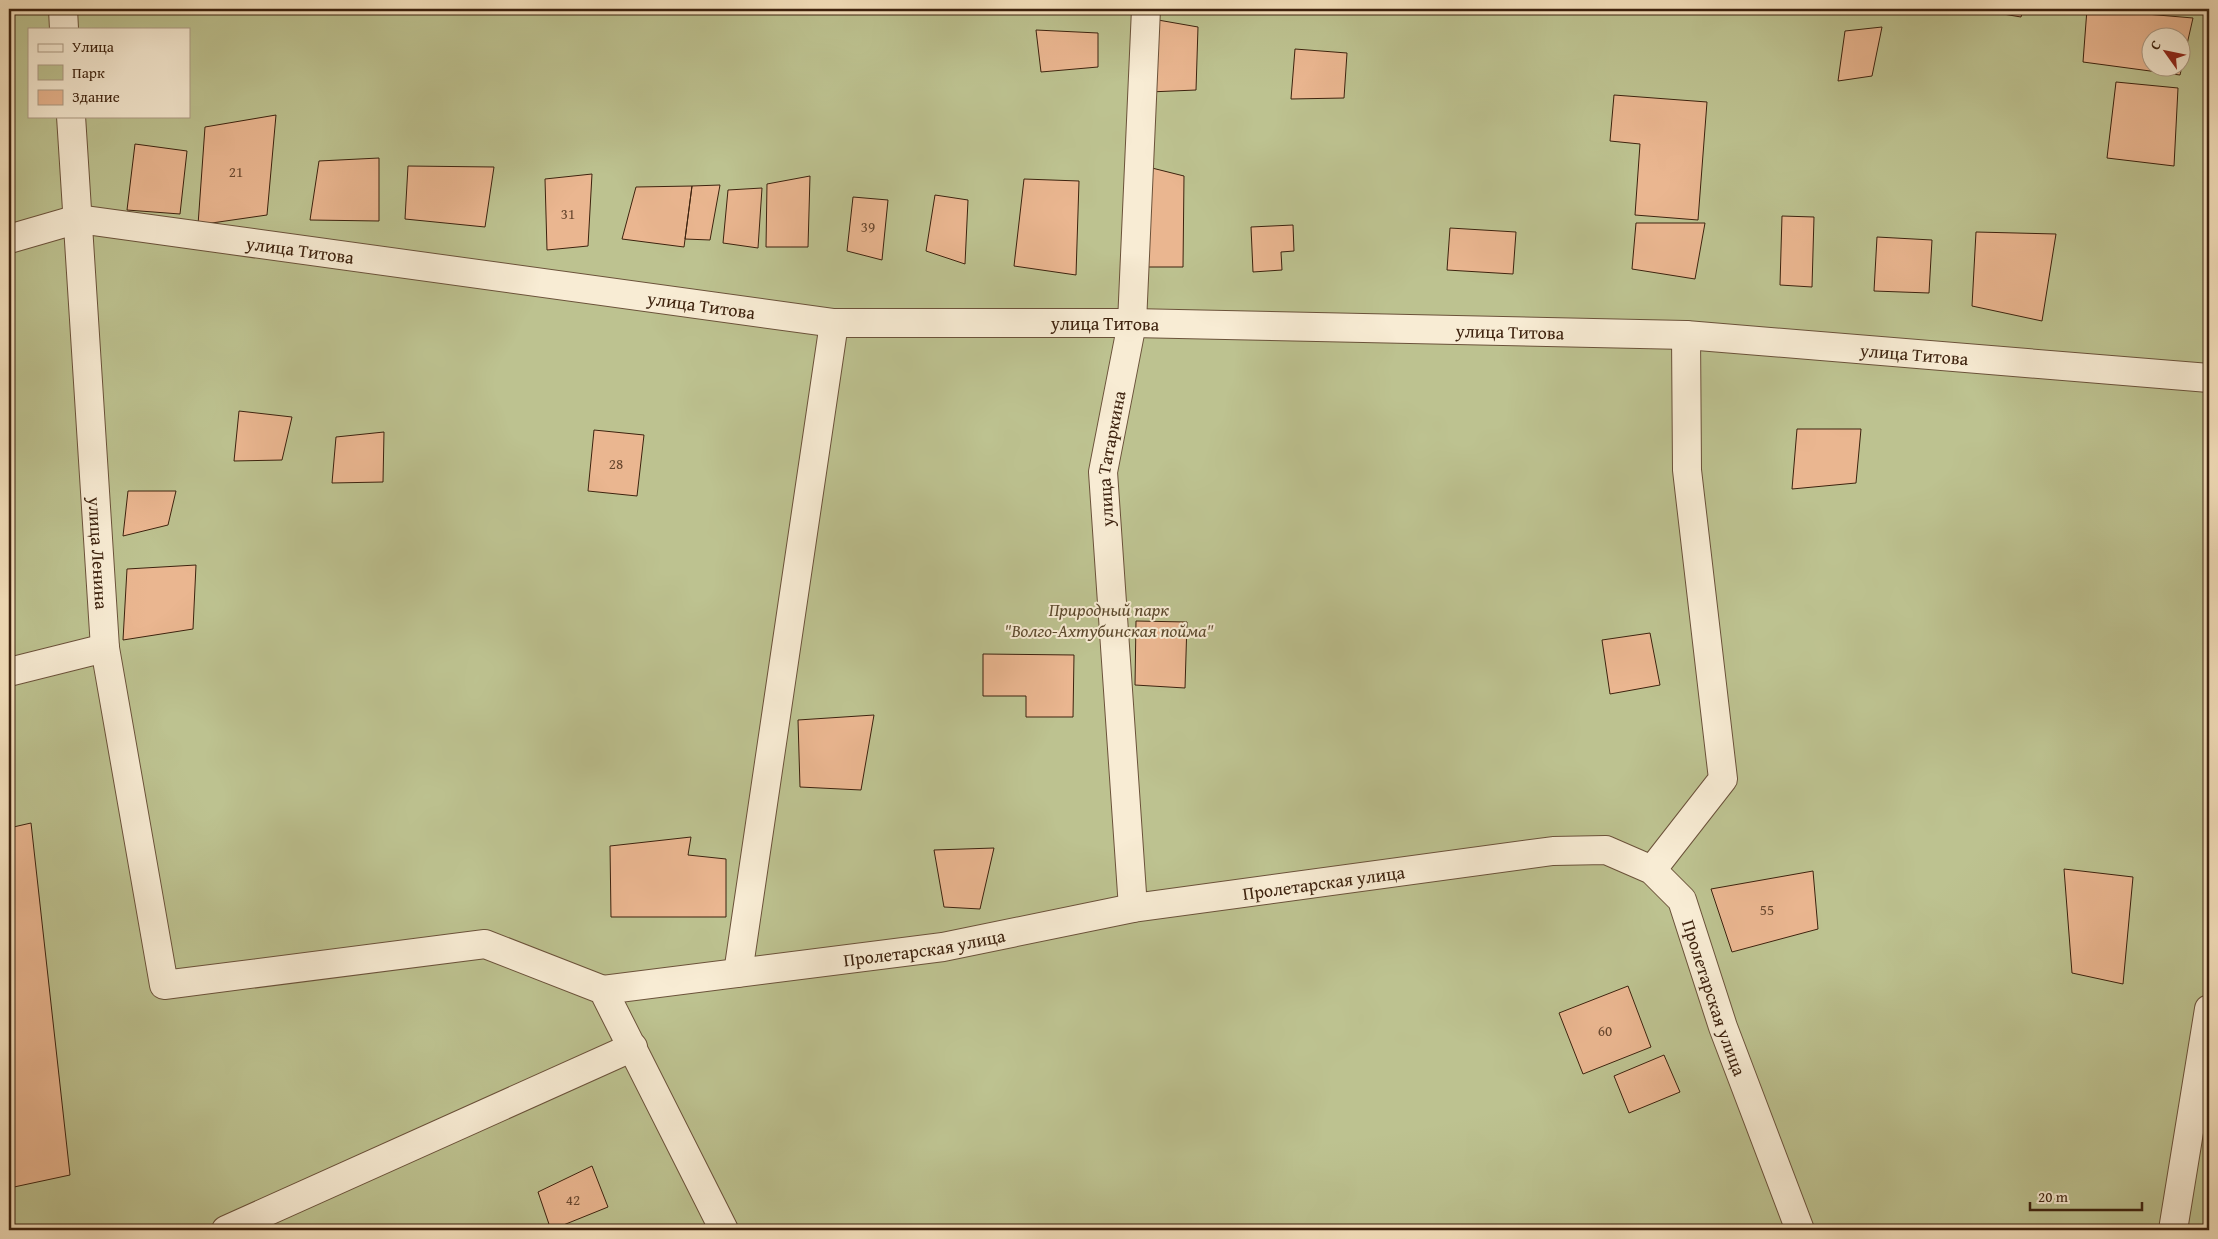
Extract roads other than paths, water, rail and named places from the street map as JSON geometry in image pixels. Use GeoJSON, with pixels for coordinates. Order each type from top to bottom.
{"type":"FeatureCollection","features":[{"type":"Feature","properties":{"kind":"street"},"geometry":{"type":"LineString","coordinates":[[63,9],[64,28]]}},
{"type":"Feature","properties":{"kind":"street","name":"улица Татаркина"},"geometry":{"type":"LineString","coordinates":[[1133,908],[1103,472],[1132,323],[1146,9]]}},
{"type":"Feature","properties":{"kind":"street","name":"улица Ленина"},"geometry":{"type":"LineString","coordinates":[[71,118],[105,648],[164,985],[485,944],[603,990]]}},
{"type":"Feature","properties":{"kind":"street","name":"улица Титова"},"geometry":{"type":"LineString","coordinates":[[9,239],[78,219],[834,322],[1132,323],[1686,335],[2209,378]]}},
{"type":"Feature","properties":{"kind":"street"},"geometry":{"type":"LineString","coordinates":[[738,973],[834,322]]}},
{"type":"Feature","properties":{"kind":"street"},"geometry":{"type":"LineString","coordinates":[[1652,870],[1723,779],[1687,470],[1686,335]]}},
{"type":"Feature","properties":{"kind":"street"},"geometry":{"type":"LineString","coordinates":[[9,672],[105,648]]}},
{"type":"Feature","properties":{"kind":"street","name":"Пролетарская улица"},"geometry":{"type":"LineString","coordinates":[[603,990],[943,947],[1133,908],[1553,850],[1606,850],[1652,870],[1682,900],[1723,1027],[1800,1230]]}},
{"type":"Feature","properties":{"kind":"street"},"geometry":{"type":"LineString","coordinates":[[603,990],[724,1230]]}},
{"type":"Feature","properties":{"kind":"street"},"geometry":{"type":"LineString","coordinates":[[2173,1230],[2209,1009]]}},
{"type":"Feature","properties":{"kind":"street"},"geometry":{"type":"LineString","coordinates":[[226,1230],[633,1047]]}},
{"type":"Feature","properties":{"kind":"park label","name":"Природный парк \"Волго-Ахтубинская пойма\""},"geometry":{"type":"Point","coordinates":[1109,619]}}]}
